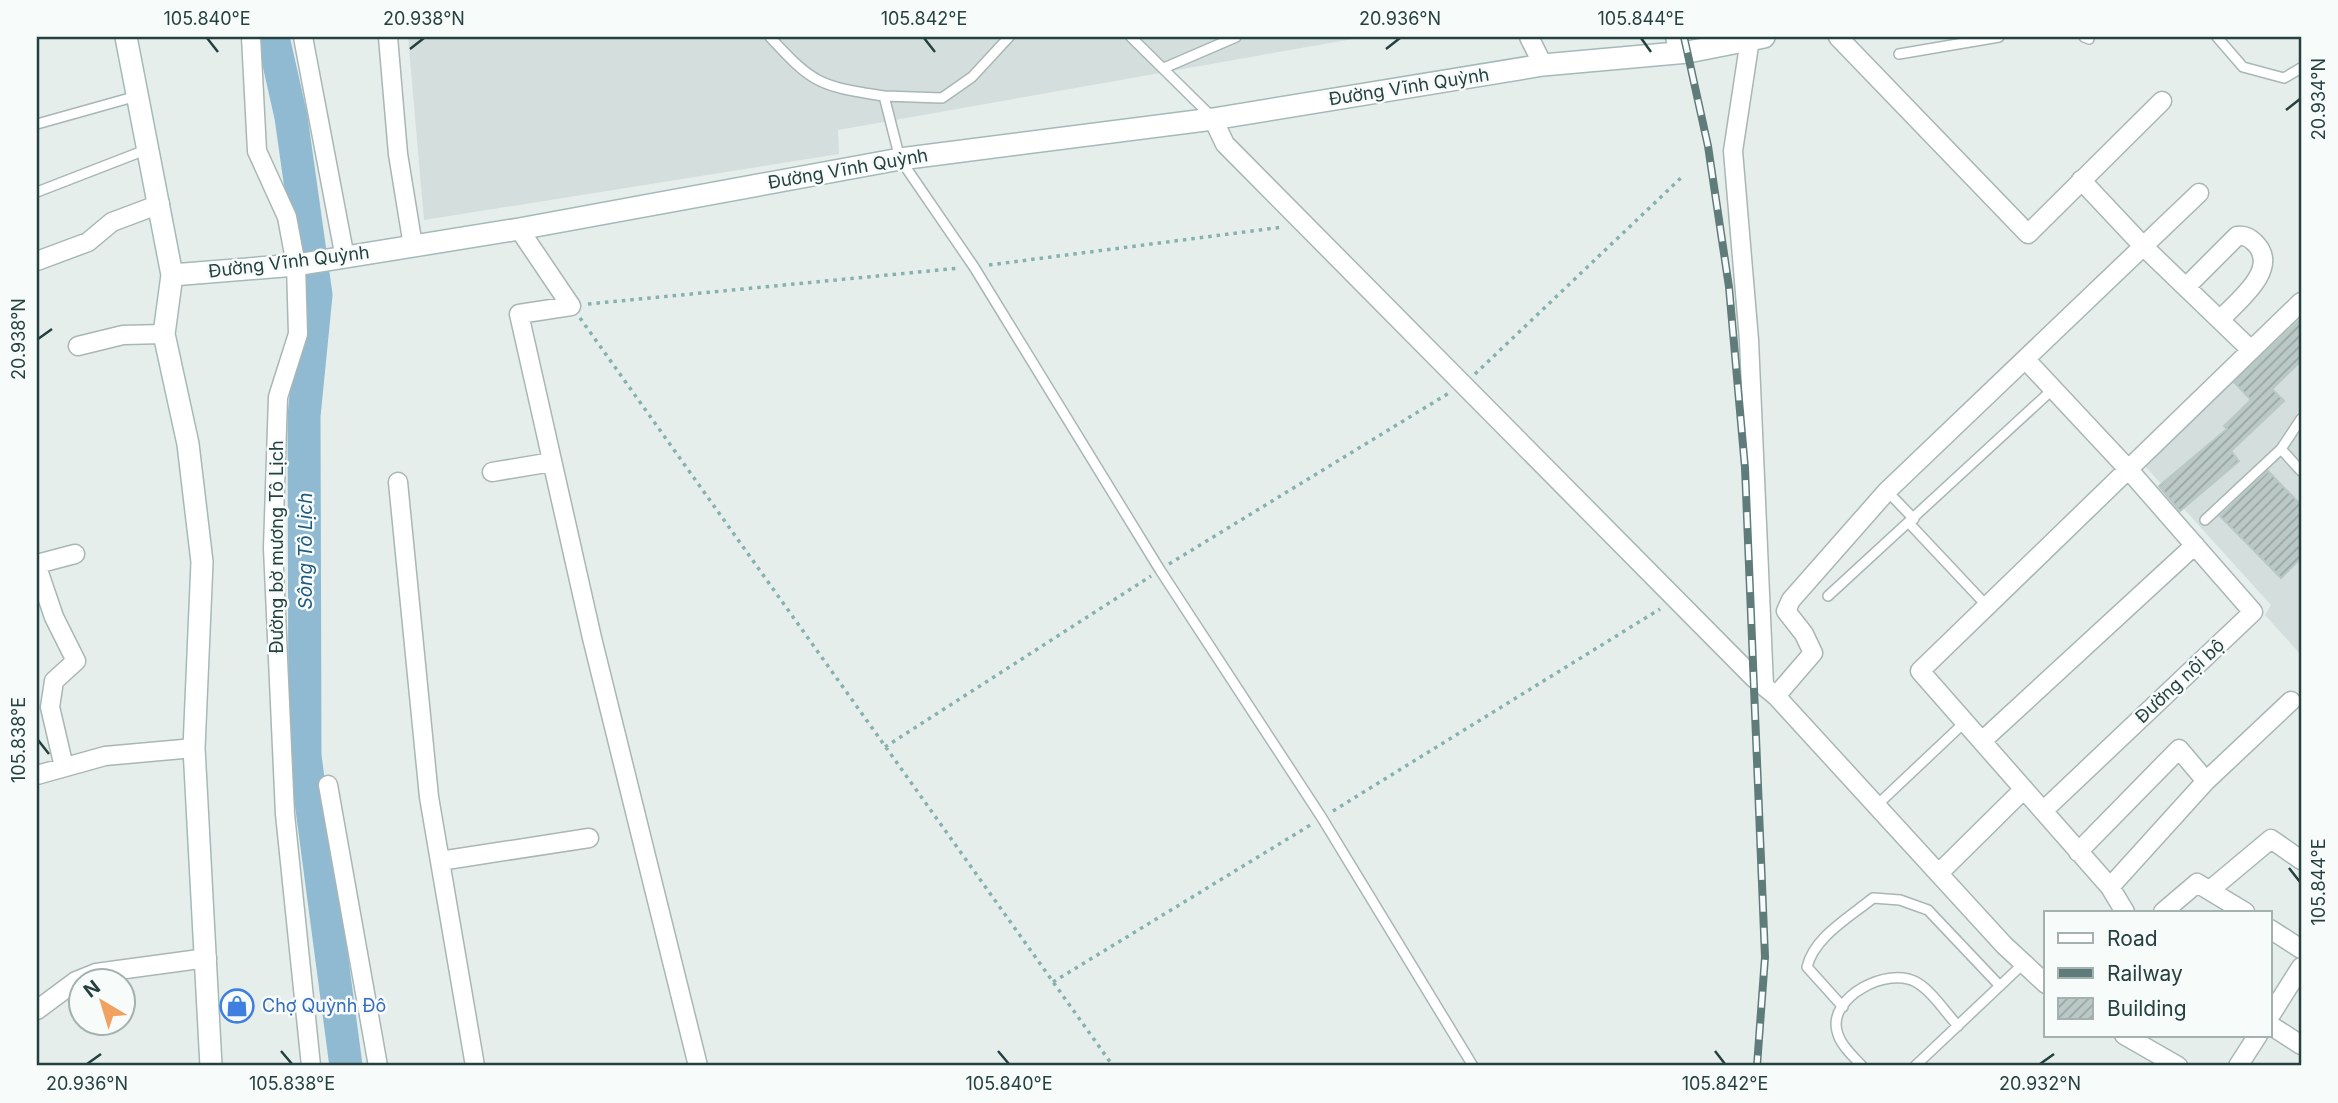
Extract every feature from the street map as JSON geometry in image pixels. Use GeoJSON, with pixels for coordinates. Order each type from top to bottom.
{"type":"FeatureCollection","features":[{"type":"Feature","properties":{"kind":"street"},"geometry":{"type":"LineString","coordinates":[[127,37],[172,275],[164,334],[188,444],[202,562],[194,748],[211,1066]]}},
{"type":"Feature","properties":{"kind":"street","name":"Đường bờ mương Tô Lịch"},"geometry":{"type":"LineString","coordinates":[[251,37],[257,151],[288,217],[300,265],[298,334],[278,397],[273,548],[285,814],[311,1066]]}},
{"type":"Feature","properties":{"kind":"street"},"geometry":{"type":"LineString","coordinates":[[303,37],[340,258]]}},
{"type":"Feature","properties":{"kind":"street"},"geometry":{"type":"LineString","coordinates":[[388,37],[398,153],[413,246]]}},
{"type":"Feature","properties":{"kind":"street"},"geometry":{"type":"LineString","coordinates":[[1529,37],[1543,65]]}},
{"type":"Feature","properties":{"kind":"street"},"geometry":{"type":"LineString","coordinates":[[1838,37],[2028,234],[2162,102]]}},
{"type":"Feature","properties":{"kind":"street"},"geometry":{"type":"LineString","coordinates":[[1757,38],[1733,151],[1749,340],[1770,691]]}},
{"type":"Feature","properties":{"kind":"street","name":"Đường Vĩnh Quỳnh"},"geometry":{"type":"LineString","coordinates":[[172,275],[300,265],[519,229],[900,159],[1213,119],[1677,44],[1757,38]]}},
{"type":"Feature","properties":{"kind":"street"},"geometry":{"type":"LineString","coordinates":[[1213,119],[1225,144],[1770,691],[2023,964],[2044,982]]}},
{"type":"Feature","properties":{"kind":"street"},"geometry":{"type":"LineString","coordinates":[[2081,180],[2144,247],[2251,350]]}},
{"type":"Feature","properties":{"kind":"street"},"geometry":{"type":"LineString","coordinates":[[1770,691],[1813,653],[1804,634],[1786,611],[1787,605],[1887,491],[2199,193]]}},
{"type":"Feature","properties":{"kind":"street"},"geometry":{"type":"LineString","coordinates":[[37,261],[88,242],[112,222],[160,204]]}},
{"type":"Feature","properties":{"kind":"street"},"geometry":{"type":"LineString","coordinates":[[519,229],[571,306],[519,314],[592,638],[698,1066]]}},
{"type":"Feature","properties":{"kind":"street"},"geometry":{"type":"LineString","coordinates":[[2186,287],[2237,236],[2247,237],[2254,242],[2263,256],[2262,271],[2258,280],[2220,320]]}},
{"type":"Feature","properties":{"kind":"street"},"geometry":{"type":"LineString","coordinates":[[2124,911],[2109,887],[1920,671],[2301,302]]}},
{"type":"Feature","properties":{"kind":"street"},"geometry":{"type":"LineString","coordinates":[[78,346],[123,335],[164,334]]}},
{"type":"Feature","properties":{"kind":"street","name":"Đường nội bộ"},"geometry":{"type":"LineString","coordinates":[[2026,360],[2128,469],[2253,612],[2043,811]]}},
{"type":"Feature","properties":{"kind":"street"},"geometry":{"type":"LineString","coordinates":[[492,472],[552,462]]}},
{"type":"Feature","properties":{"kind":"street"},"geometry":{"type":"LineString","coordinates":[[398,482],[429,797],[475,1066]]}},
{"type":"Feature","properties":{"kind":"street"},"geometry":{"type":"LineString","coordinates":[[1982,741],[2195,545]]}},
{"type":"Feature","properties":{"kind":"street"},"geometry":{"type":"LineString","coordinates":[[64,767],[50,707],[54,681],[76,661],[54,617],[37,566],[75,554]]}},
{"type":"Feature","properties":{"kind":"street"},"geometry":{"type":"LineString","coordinates":[[2109,887],[2206,781],[2291,701]]}},
{"type":"Feature","properties":{"kind":"street"},"geometry":{"type":"LineString","coordinates":[[37,775],[105,756],[194,748]]}},
{"type":"Feature","properties":{"kind":"street"},"geometry":{"type":"LineString","coordinates":[[2078,852],[2179,749],[2206,781]]}},
{"type":"Feature","properties":{"kind":"street"},"geometry":{"type":"LineString","coordinates":[[328,785],[378,1066]]}},
{"type":"Feature","properties":{"kind":"street"},"geometry":{"type":"LineString","coordinates":[[1939,873],[2024,789]]}},
{"type":"Feature","properties":{"kind":"street"},"geometry":{"type":"LineString","coordinates":[[440,861],[589,838]]}},
{"type":"Feature","properties":{"kind":"street"},"geometry":{"type":"LineString","coordinates":[[2210,890],[2271,839],[2301,860]]}},
{"type":"Feature","properties":{"kind":"street"},"geometry":{"type":"LineString","coordinates":[[2164,911],[2197,883],[2243,911]]}},
{"type":"Feature","properties":{"kind":"street"},"geometry":{"type":"LineString","coordinates":[[2272,930],[2301,949]]}},
{"type":"Feature","properties":{"kind":"street"},"geometry":{"type":"LineString","coordinates":[[37,1010],[76,981],[96,973],[207,958]]}},
{"type":"Feature","properties":{"kind":"street"},"geometry":{"type":"LineString","coordinates":[[2272,1013],[2301,967]]}},
{"type":"Feature","properties":{"kind":"street"},"geometry":{"type":"LineString","coordinates":[[2272,1026],[2301,1045]]}},
{"type":"Feature","properties":{"kind":"street"},"geometry":{"type":"LineString","coordinates":[[2126,1036],[2178,1066]]}},
{"type":"Feature","properties":{"kind":"street"},"geometry":{"type":"LineString","coordinates":[[2238,1066],[2257,1036]]}},
{"type":"Feature","properties":{"kind":"lane"},"geometry":{"type":"LineString","coordinates":[[769,37],[799,68],[825,86],[884,96],[942,98],[972,77],[1009,37]]}},
{"type":"Feature","properties":{"kind":"lane"},"geometry":{"type":"LineString","coordinates":[[1131,37],[1213,119]]}},
{"type":"Feature","properties":{"kind":"lane"},"geometry":{"type":"LineString","coordinates":[[1164,68],[1236,37]]}},
{"type":"Feature","properties":{"kind":"lane"},"geometry":{"type":"LineString","coordinates":[[1899,54],[1998,37]]}},
{"type":"Feature","properties":{"kind":"lane"},"geometry":{"type":"LineString","coordinates":[[2217,37],[2243,67],[2284,78],[2301,68]]}},
{"type":"Feature","properties":{"kind":"lane"},"geometry":{"type":"LineString","coordinates":[[37,124],[139,95]]}},
{"type":"Feature","properties":{"kind":"lane"},"geometry":{"type":"LineString","coordinates":[[884,96],[900,159],[974,267],[1160,570],[1322,818],[1473,1066]]}},
{"type":"Feature","properties":{"kind":"lane"},"geometry":{"type":"LineString","coordinates":[[37,192],[150,148]]}},
{"type":"Feature","properties":{"kind":"lane"},"geometry":{"type":"LineString","coordinates":[[1828,596],[2053,389]]}},
{"type":"Feature","properties":{"kind":"lane"},"geometry":{"type":"LineString","coordinates":[[2205,520],[2281,449],[2301,419]]}},
{"type":"Feature","properties":{"kind":"lane"},"geometry":{"type":"LineString","coordinates":[[2281,449],[2301,471]]}},
{"type":"Feature","properties":{"kind":"lane"},"geometry":{"type":"LineString","coordinates":[[1887,491],[1987,606]]}},
{"type":"Feature","properties":{"kind":"lane"},"geometry":{"type":"LineString","coordinates":[[1877,806],[1965,722]]}},
{"type":"Feature","properties":{"kind":"lane"},"geometry":{"type":"LineString","coordinates":[[1843,1007],[1807,967],[1809,959],[1814,949],[1828,935],[1873,898],[1900,900],[1928,909],[2000,986]]}},
{"type":"Feature","properties":{"kind":"lane"},"geometry":{"type":"LineString","coordinates":[[1914,1066],[2023,964]]}},
{"type":"Feature","properties":{"kind":"lane"},"geometry":{"type":"LineString","coordinates":[[1862,1066],[1843,1045],[1836,1020],[1843,1007],[1871,981],[1884,977],[1906,978],[1917,983],[1958,1026]]}},
{"type":"Feature","properties":{"kind":"path"},"geometry":{"type":"LineString","coordinates":[[1464,385],[1684,175]]}},
{"type":"Feature","properties":{"kind":"path"},"geometry":{"type":"LineString","coordinates":[[1113,1066],[571,306],[974,267],[1305,224]]}},
{"type":"Feature","properties":{"kind":"path"},"geometry":{"type":"LineString","coordinates":[[1053,982],[1677,599]]}},
{"type":"Feature","properties":{"kind":"shaded area"},"geometry":{"type":"Polygon","coordinates":[[[408,37],[1364,37],[838,130],[839,154],[424,220],[408,37]]]}},
{"type":"Feature","properties":{"kind":"shaded area"},"geometry":{"type":"Polygon","coordinates":[[[2301,312],[2301,655],[2265,615],[2271,605],[2145,466],[2301,312]]]}},
{"type":"Feature","properties":{"kind":"building"},"geometry":{"type":"Polygon","coordinates":[[[2301,319],[2301,361],[2272,389],[2284,401],[2231,451],[2239,461],[2180,511],[2159,486],[2227,429],[2224,426],[2251,400],[2234,382],[2301,319]]]}},
{"type":"Feature","properties":{"kind":"building"},"geometry":{"type":"Polygon","coordinates":[[[2268,471],[2301,505],[2301,558],[2281,578],[2220,516],[2268,471]]]}},
{"type":"Feature","properties":{"kind":"waterway","name":"Sông Tô Lịch"},"geometry":{"type":"LineString","coordinates":[[273,37],[291,117],[316,295],[304,416],[305,756],[346,1066]]}},
{"type":"Feature","properties":{"kind":"railway"},"geometry":{"type":"LineString","coordinates":[[1684,37],[1708,146],[1729,287],[1745,468],[1765,957],[1757,1066]]}},
{"type":"Feature","properties":{"kind":"place","name":"Chợ Quỳnh Đô"},"geometry":{"type":"Point","coordinates":[237,1006]}}]}
